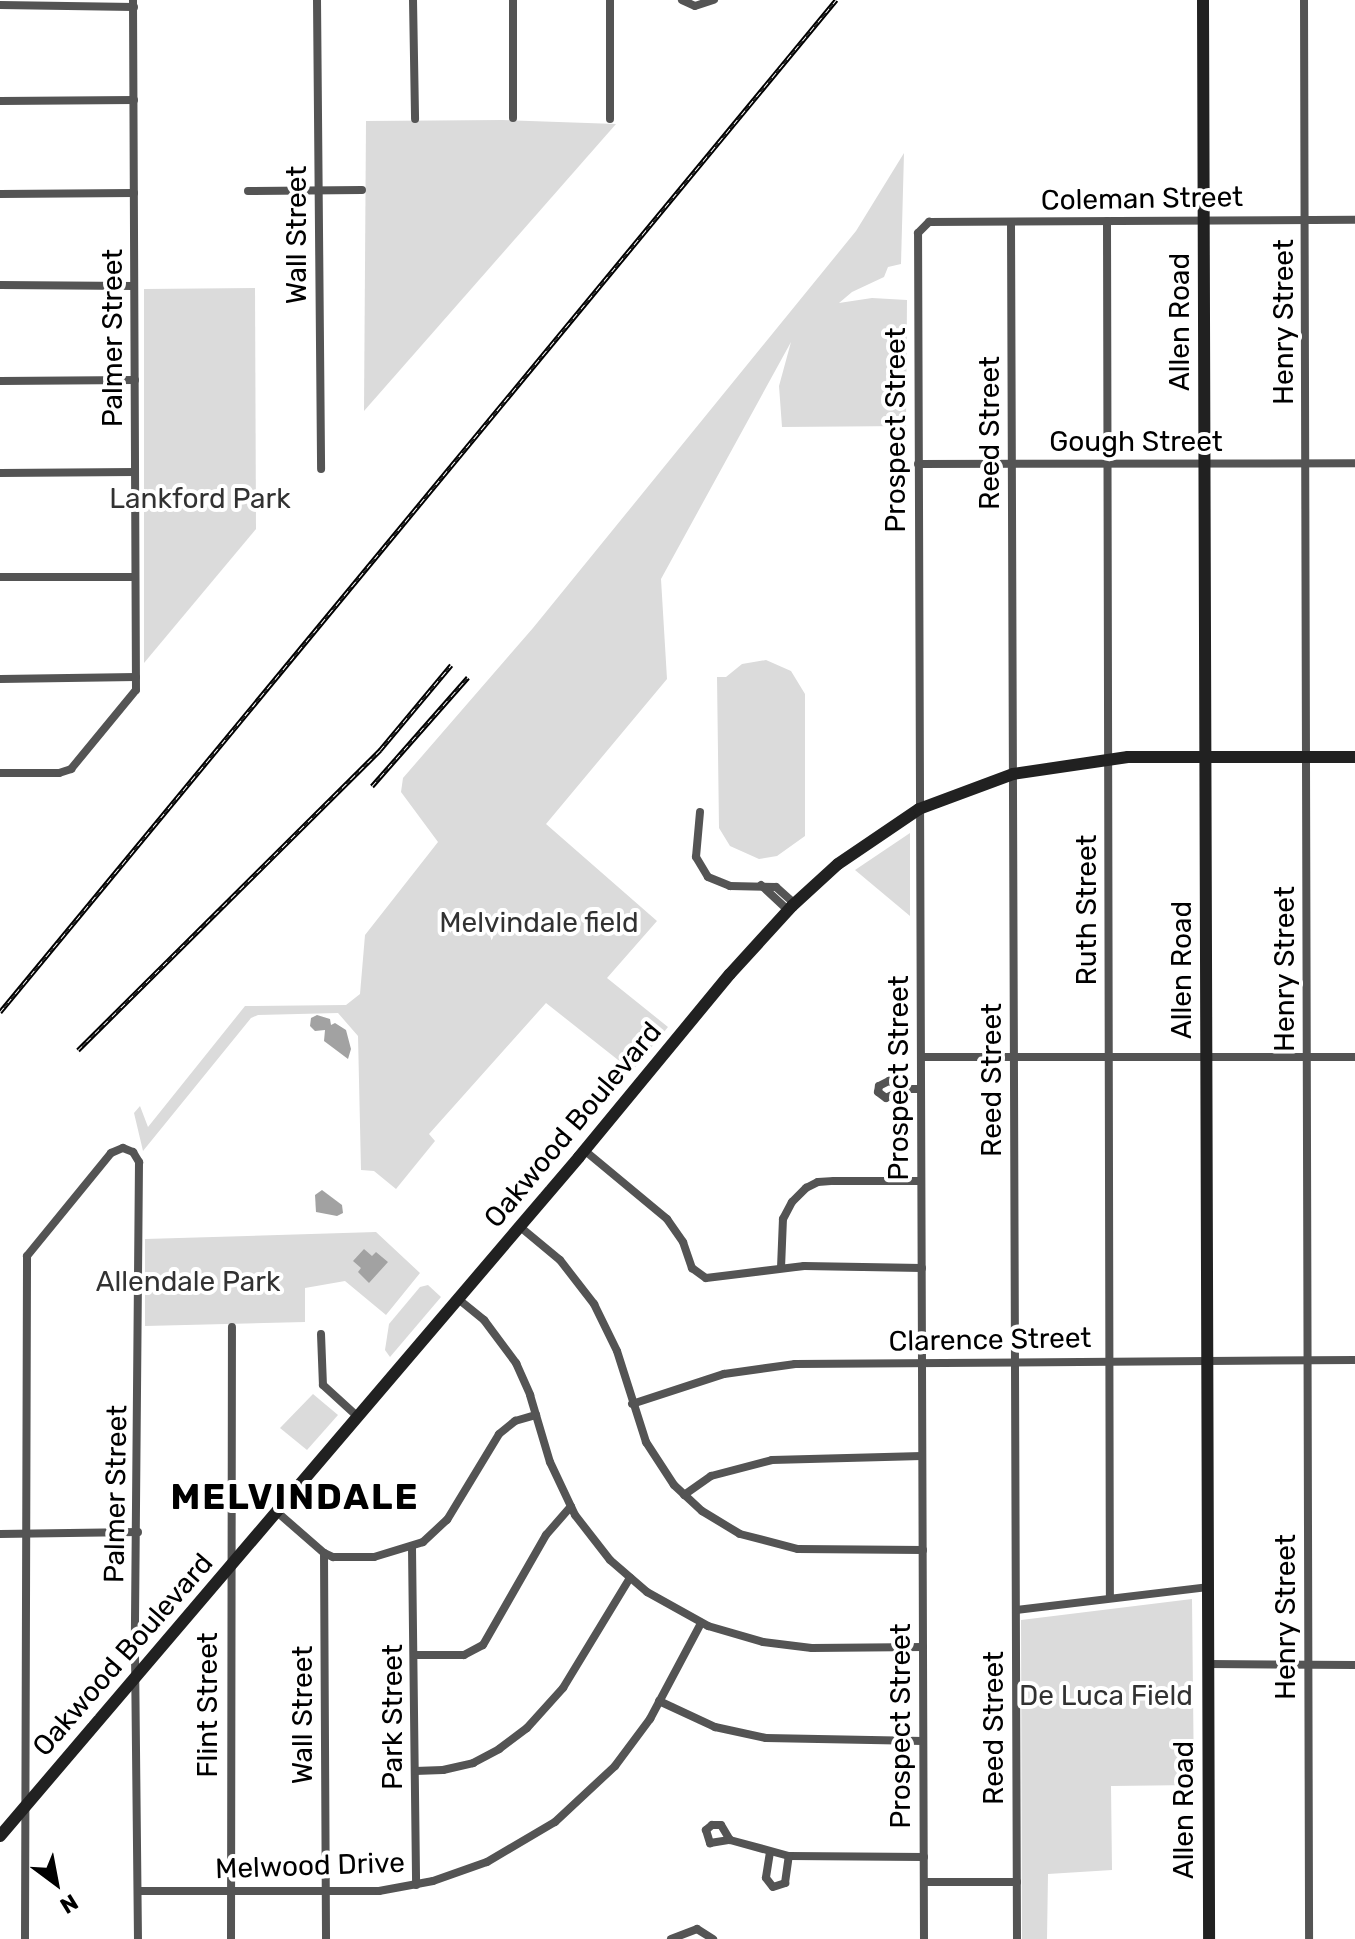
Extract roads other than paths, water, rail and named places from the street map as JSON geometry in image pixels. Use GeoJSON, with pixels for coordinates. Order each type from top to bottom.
{"type":"FeatureCollection","features":[{"type":"Feature","properties":{"kind":"main road","name":"Allen Road"},"geometry":{"type":"LineString","coordinates":[[1203,0],[1209,1939]]}},
{"type":"Feature","properties":{"kind":"main road","name":"Oakwood Boulevard"},"geometry":{"type":"LineString","coordinates":[[0,1836],[791,906],[838,864],[919,809],[1013,774],[1109,758],[1355,757]]}},
{"type":"Feature","properties":{"kind":"street","name":"Wall Street"},"geometry":{"type":"LineString","coordinates":[[317,0],[321,469]]}},
{"type":"Feature","properties":{"kind":"street"},"geometry":{"type":"LineString","coordinates":[[413,0],[415,119]]}},
{"type":"Feature","properties":{"kind":"street"},"geometry":{"type":"LineString","coordinates":[[513,0],[513,118]]}},
{"type":"Feature","properties":{"kind":"street"},"geometry":{"type":"LineString","coordinates":[[610,0],[610,119]]}},
{"type":"Feature","properties":{"kind":"street"},"geometry":{"type":"LineString","coordinates":[[682,0],[695,6],[714,0]]}},
{"type":"Feature","properties":{"kind":"street","name":"Henry Street"},"geometry":{"type":"LineString","coordinates":[[1304,0],[1309,1939]]}},
{"type":"Feature","properties":{"kind":"street"},"geometry":{"type":"LineString","coordinates":[[0,5],[134,3]]}},
{"type":"Feature","properties":{"kind":"street","name":"Palmer Street"},"geometry":{"type":"LineString","coordinates":[[134,3],[136,677]]}},
{"type":"Feature","properties":{"kind":"street"},"geometry":{"type":"LineString","coordinates":[[0,101],[134,100]]}},
{"type":"Feature","properties":{"kind":"street"},"geometry":{"type":"LineString","coordinates":[[248,191],[362,190]]}},
{"type":"Feature","properties":{"kind":"street"},"geometry":{"type":"LineString","coordinates":[[0,194],[134,193]]}},
{"type":"Feature","properties":{"kind":"street","name":"Coleman Street"},"geometry":{"type":"LineString","coordinates":[[929,222],[1355,220]]}},
{"type":"Feature","properties":{"kind":"street","name":"Ruth Street"},"geometry":{"type":"LineString","coordinates":[[1107,221],[1110,1598]]}},
{"type":"Feature","properties":{"kind":"street","name":"Prospect Street"},"geometry":{"type":"LineString","coordinates":[[924,1939],[918,233],[929,222]]}},
{"type":"Feature","properties":{"kind":"street","name":"Reed Street"},"geometry":{"type":"LineString","coordinates":[[1011,222],[1017,1939]]}},
{"type":"Feature","properties":{"kind":"street"},"geometry":{"type":"LineString","coordinates":[[0,285],[134,286]]}},
{"type":"Feature","properties":{"kind":"street"},"geometry":{"type":"LineString","coordinates":[[0,381],[135,380]]}},
{"type":"Feature","properties":{"kind":"street","name":"Gough Street"},"geometry":{"type":"LineString","coordinates":[[918,464],[1355,463]]}},
{"type":"Feature","properties":{"kind":"street"},"geometry":{"type":"LineString","coordinates":[[0,473],[135,472]]}},
{"type":"Feature","properties":{"kind":"street"},"geometry":{"type":"LineString","coordinates":[[0,577],[135,577]]}},
{"type":"Feature","properties":{"kind":"street"},"geometry":{"type":"LineString","coordinates":[[0,679],[136,677],[136,690],[68,771],[0,773]]}},
{"type":"Feature","properties":{"kind":"street"},"geometry":{"type":"LineString","coordinates":[[700,812],[696,857],[702,870],[717,884],[761,885],[791,906]]}},
{"type":"Feature","properties":{"kind":"street"},"geometry":{"type":"LineString","coordinates":[[921,1057],[1355,1057]]}},
{"type":"Feature","properties":{"kind":"street"},"geometry":{"type":"LineString","coordinates":[[905,1089],[921,1089]]}},
{"type":"Feature","properties":{"kind":"street","name":"Palmer Street"},"geometry":{"type":"LineString","coordinates":[[26,1534],[27,1256],[111,1153],[128,1149],[139,1162],[138,1939]]}},
{"type":"Feature","properties":{"kind":"street"},"geometry":{"type":"LineString","coordinates":[[584,1150],[667,1219],[683,1242],[692,1268],[700,1275],[713,1278],[781,1268],[922,1268]]}},
{"type":"Feature","properties":{"kind":"street"},"geometry":{"type":"LineString","coordinates":[[781,1268],[783,1219],[792,1202],[806,1188],[834,1181],[921,1181]]}},
{"type":"Feature","properties":{"kind":"street"},"geometry":{"type":"LineString","coordinates":[[519,1226],[560,1260],[594,1304],[617,1351],[632,1404],[653,1455],[684,1495],[724,1526],[777,1545],[819,1551],[923,1550]]}},
{"type":"Feature","properties":{"kind":"street"},"geometry":{"type":"LineString","coordinates":[[457,1298],[484,1320],[507,1349],[524,1379],[550,1462],[571,1506],[598,1546],[630,1578],[663,1602],[701,1623],[788,1646],[923,1647]]}},
{"type":"Feature","properties":{"kind":"street","name":"Flint Street"},"geometry":{"type":"LineString","coordinates":[[231,1939],[232,1327]]}},
{"type":"Feature","properties":{"kind":"street"},"geometry":{"type":"LineString","coordinates":[[321,1334],[323,1385],[357,1416]]}},
{"type":"Feature","properties":{"kind":"street","name":"Clarence Street"},"geometry":{"type":"LineString","coordinates":[[632,1404],[693,1382],[795,1364],[1355,1360]]}},
{"type":"Feature","properties":{"kind":"street"},"geometry":{"type":"LineString","coordinates":[[277,1512],[324,1553],[333,1557],[374,1557],[412,1548],[447,1520],[499,1434],[515,1421],[536,1415]]}},
{"type":"Feature","properties":{"kind":"street"},"geometry":{"type":"LineString","coordinates":[[684,1495],[720,1473],[772,1460],[922,1456]]}},
{"type":"Feature","properties":{"kind":"street"},"geometry":{"type":"LineString","coordinates":[[414,1655],[464,1655],[483,1645],[546,1535],[571,1506]]}},
{"type":"Feature","properties":{"kind":"street"},"geometry":{"type":"LineString","coordinates":[[0,1534],[138,1532]]}},
{"type":"Feature","properties":{"kind":"street"},"geometry":{"type":"LineString","coordinates":[[25,1939],[26,1534]]}},
{"type":"Feature","properties":{"kind":"street","name":"Park Street"},"geometry":{"type":"LineString","coordinates":[[412,1548],[416,1885]]}},
{"type":"Feature","properties":{"kind":"street","name":"Wall Street"},"geometry":{"type":"LineString","coordinates":[[324,1553],[326,1939]]}},
{"type":"Feature","properties":{"kind":"street"},"geometry":{"type":"LineString","coordinates":[[415,1771],[443,1770],[473,1763],[527,1728],[563,1688],[630,1578]]}},
{"type":"Feature","properties":{"kind":"street"},"geometry":{"type":"LineString","coordinates":[[1016,1610],[1208,1587]]}},
{"type":"Feature","properties":{"kind":"street","name":"Melwood Drive"},"geometry":{"type":"LineString","coordinates":[[138,1891],[379,1891],[416,1885],[487,1862],[555,1822],[615,1766],[659,1701],[701,1623]]}},
{"type":"Feature","properties":{"kind":"street"},"geometry":{"type":"LineString","coordinates":[[1208,1664],[1355,1665]]}},
{"type":"Feature","properties":{"kind":"street"},"geometry":{"type":"LineString","coordinates":[[659,1701],[715,1727],[766,1738],[923,1741]]}},
{"type":"Feature","properties":{"kind":"street"},"geometry":{"type":"LineString","coordinates":[[730,1840],[789,1856],[924,1857]]}},
{"type":"Feature","properties":{"kind":"street"},"geometry":{"type":"LineString","coordinates":[[770,1852],[766,1878],[773,1887],[785,1883],[789,1856]]}},
{"type":"Feature","properties":{"kind":"street"},"geometry":{"type":"LineString","coordinates":[[924,1882],[1017,1882]]}},
{"type":"Feature","properties":{"kind":"street"},"geometry":{"type":"LineString","coordinates":[[671,1939],[697,1929],[713,1939]]}},
{"type":"Feature","properties":{"kind":"railway"},"geometry":{"type":"LineString","coordinates":[[0,1012],[836,0]]}},
{"type":"Feature","properties":{"kind":"railway"},"geometry":{"type":"LineString","coordinates":[[78,1050],[380,750],[451,665]]}},
{"type":"Feature","properties":{"kind":"railway"},"geometry":{"type":"LineString","coordinates":[[372,786],[468,677]]}},
{"type":"Feature","properties":{"kind":"district","name":"MELVINDALE"},"geometry":{"type":"Point","coordinates":[295,1497]}},
{"type":"Feature","properties":{"kind":"park label","name":"Lankford Park"},"geometry":{"type":"Point","coordinates":[200,499]}},
{"type":"Feature","properties":{"kind":"park label","name":"Melvindale field"},"geometry":{"type":"Point","coordinates":[539,923]}},
{"type":"Feature","properties":{"kind":"park label","name":"Allendale Park"},"geometry":{"type":"Point","coordinates":[188,1282]}},
{"type":"Feature","properties":{"kind":"park label","name":"De Luca Field"},"geometry":{"type":"Point","coordinates":[1106,1696]}}]}
